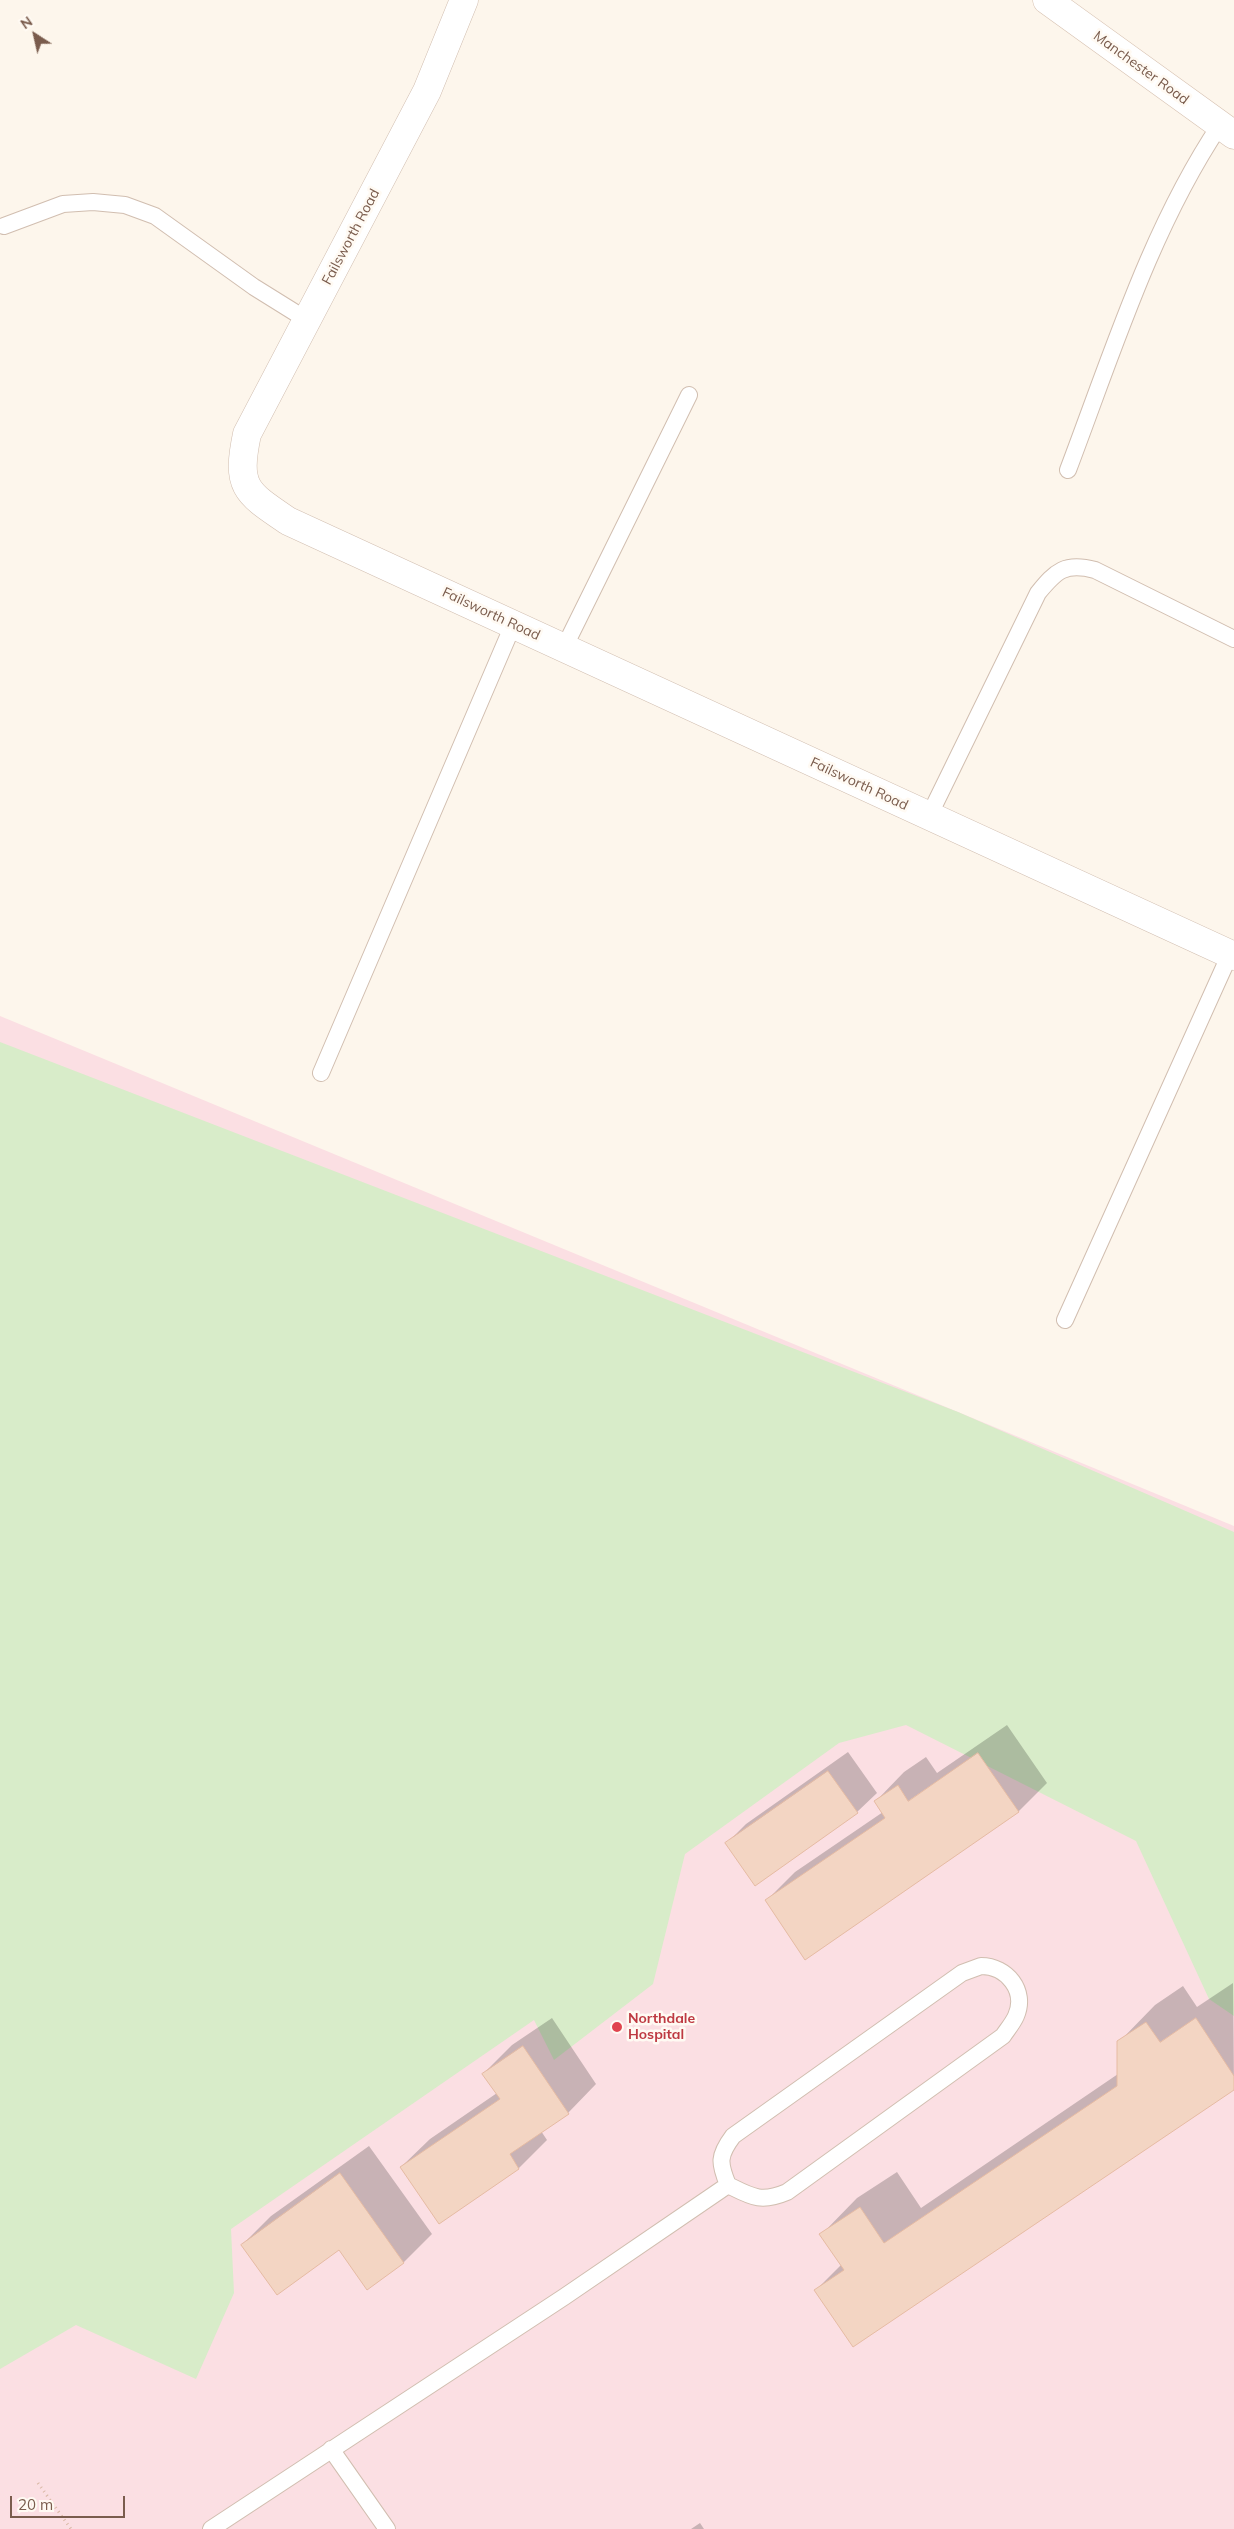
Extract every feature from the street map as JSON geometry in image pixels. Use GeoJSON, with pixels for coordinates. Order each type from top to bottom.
{"type":"FeatureCollection","features":[{"type":"Feature","properties":{"kind":"street","name":"Failsworth Road"},"geometry":{"type":"LineString","coordinates":[[464,0],[427,91],[247,434],[241,472],[246,486],[256,499],[288,521],[1232,955]]}},
{"type":"Feature","properties":{"kind":"street","name":"Manchester Road"},"geometry":{"type":"LineString","coordinates":[[1047,0],[1227,130]]}},
{"type":"Feature","properties":{"kind":"lane"},"geometry":{"type":"LineString","coordinates":[[1068,470],[1150,257],[1179,190],[1227,130]]}},
{"type":"Feature","properties":{"kind":"lane"},"geometry":{"type":"LineString","coordinates":[[4,226],[63,204],[93,202],[125,204],[154,216],[254,287],[307,320]]}},
{"type":"Feature","properties":{"kind":"lane"},"geometry":{"type":"LineString","coordinates":[[564,648],[689,394]]}},
{"type":"Feature","properties":{"kind":"lane"},"geometry":{"type":"LineString","coordinates":[[929,816],[1038,593],[1054,574],[1067,567],[1083,567],[1095,570],[1234,639]]}},
{"type":"Feature","properties":{"kind":"lane"},"geometry":{"type":"LineString","coordinates":[[321,1073],[513,625]]}},
{"type":"Feature","properties":{"kind":"lane"},"geometry":{"type":"LineString","coordinates":[[1065,1320],[1232,955]]}},
{"type":"Feature","properties":{"kind":"lane"},"geometry":{"type":"LineString","coordinates":[[981,1966],[993,1966],[1010,1978],[1020,1994],[1016,2016],[1003,2036],[787,2192],[770,2199],[752,2197],[728,2185],[720,2165],[724,2148],[733,2136],[962,1973],[981,1966]]}},
{"type":"Feature","properties":{"kind":"lane"},"geometry":{"type":"LineString","coordinates":[[211,2529],[564,2297],[728,2185]]}},
{"type":"Feature","properties":{"kind":"lane"},"geometry":{"type":"LineString","coordinates":[[331,2449],[387,2529]]}},
{"type":"Feature","properties":{"kind":"path"},"geometry":{"type":"LineString","coordinates":[[38,2483],[71,2529]]}},
{"type":"Feature","properties":{"kind":"shaded area","name":"Northdale Hospital"},"geometry":{"type":"Polygon","coordinates":[[[0,1016],[1234,1526],[1234,2529],[0,2529],[0,1016]]]}},
{"type":"Feature","properties":{"kind":"green space"},"geometry":{"type":"Polygon","coordinates":[[[0,1042],[958,1412],[1234,1532],[1234,2016],[1209,1999],[1136,1841],[906,1725],[839,1743],[685,1854],[653,1984],[554,2060],[534,2020],[231,2229],[234,2293],[196,2379],[76,2325],[0,2369],[0,1042]]]}},
{"type":"Feature","properties":{"kind":"building"},"geometry":{"type":"Polygon","coordinates":[[[978,1753],[1019,1812],[805,1960],[765,1900],[885,1818],[874,1801],[898,1785],[908,1801],[978,1753]]]}},
{"type":"Feature","properties":{"kind":"building"},"geometry":{"type":"Polygon","coordinates":[[[828,1771],[858,1813],[755,1886],[725,1843],[828,1771]]]}},
{"type":"Feature","properties":{"kind":"building"},"geometry":{"type":"Polygon","coordinates":[[[1196,2018],[1234,2076],[1234,2090],[853,2347],[814,2290],[844,2270],[819,2234],[860,2207],[884,2243],[1117,2086],[1117,2041],[1146,2022],[1160,2042],[1196,2018]]]}},
{"type":"Feature","properties":{"kind":"building"},"geometry":{"type":"Polygon","coordinates":[[[523,2046],[569,2114],[510,2154],[519,2169],[439,2224],[400,2167],[500,2099],[482,2074],[523,2046]]]}},
{"type":"Feature","properties":{"kind":"building"},"geometry":{"type":"Polygon","coordinates":[[[340,2173],[404,2263],[367,2290],[339,2250],[277,2295],[241,2245],[340,2173]]]}},
{"type":"Feature","properties":{"kind":"place","name":"Northdale Hospital"},"geometry":{"type":"Point","coordinates":[617,2027]}}]}
